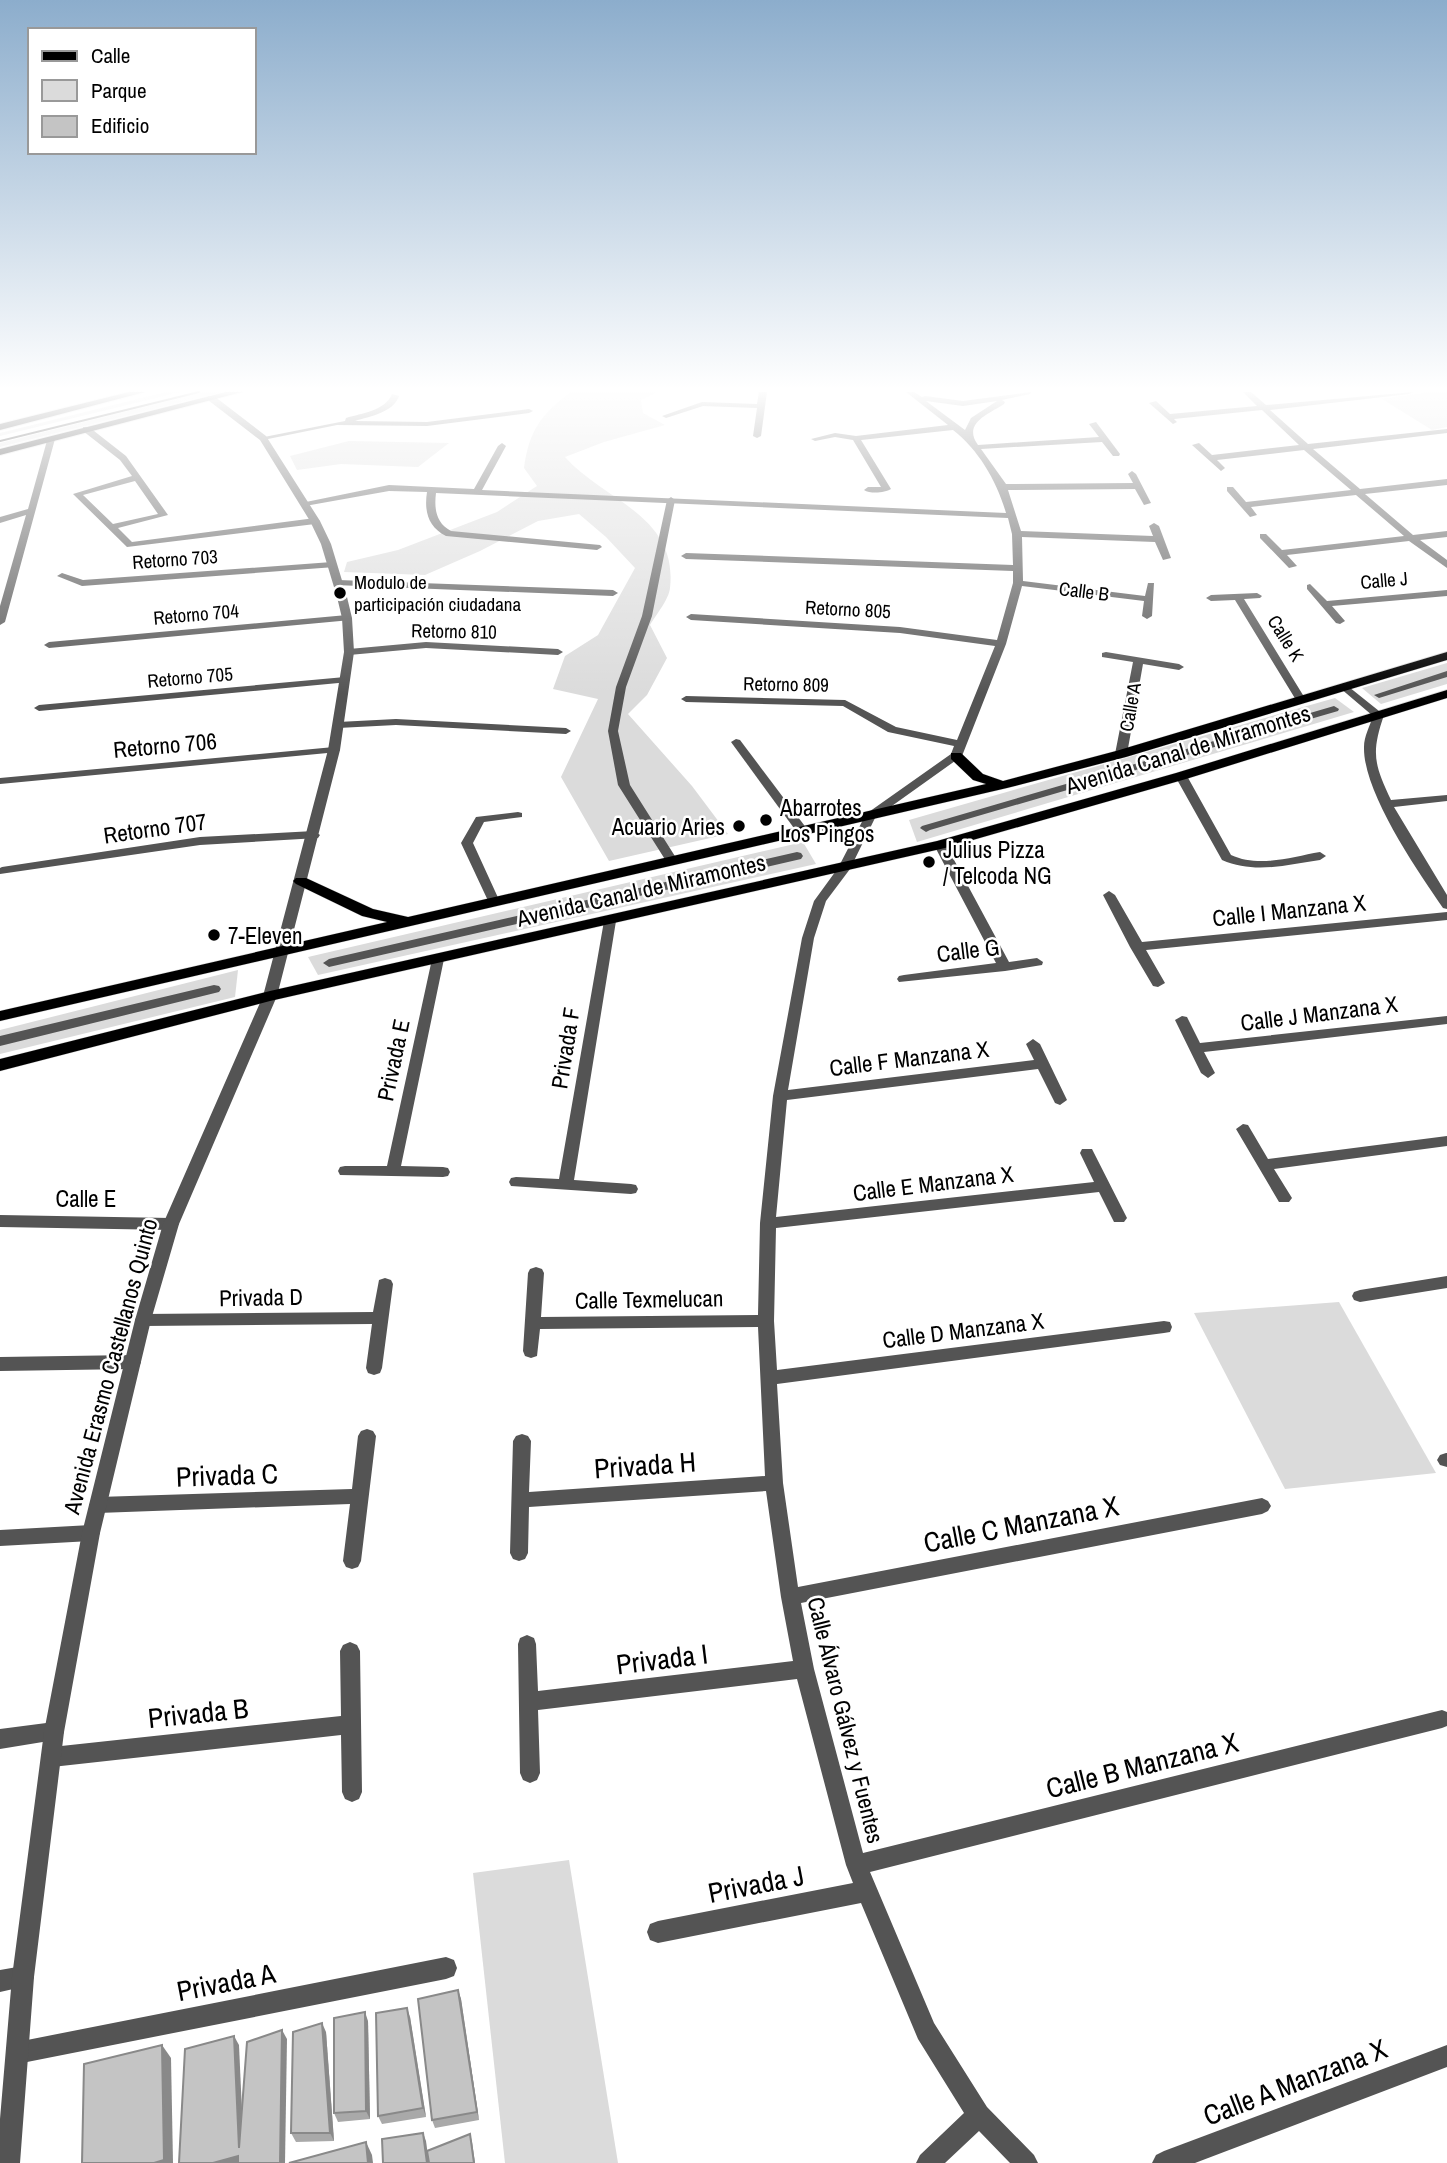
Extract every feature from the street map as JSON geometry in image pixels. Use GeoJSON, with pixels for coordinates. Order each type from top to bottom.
{"type":"FeatureCollection","features":[{"type":"Feature","properties":{"kind":"main road","name":"Avenida Canal de Miramontes"},"geometry":{"type":"LineString","coordinates":[[0,1016],[1002,785],[1121,754],[1447,656]]}},
{"type":"Feature","properties":{"kind":"main road","name":"Avenida Canal de Miramontes"},"geometry":{"type":"LineString","coordinates":[[0,1065],[270,996],[844,869],[940,845],[1181,776],[1447,694]]}},
{"type":"Feature","properties":{"kind":"main road"},"geometry":{"type":"LineString","coordinates":[[958,750],[978,777],[1002,785]]}},
{"type":"Feature","properties":{"kind":"main road"},"geometry":{"type":"LineString","coordinates":[[301,881],[368,913],[409,922]]}},
{"type":"Feature","properties":{"kind":"street"},"geometry":{"type":"LineString","coordinates":[[0,622],[36,493]]}},
{"type":"Feature","properties":{"kind":"street"},"geometry":{"type":"LineString","coordinates":[[81,493],[77,494],[130,545],[315,521]]}},
{"type":"Feature","properties":{"kind":"street"},"geometry":{"type":"LineString","coordinates":[[112,527],[164,516],[149,493]]}},
{"type":"Feature","properties":{"kind":"street","name":"Avenida Erasmo Castellanos Quinto"},"geometry":{"type":"LineString","coordinates":[[8,2163],[23,1977],[54,1732],[91,1533],[143,1321],[171,1224],[270,996],[334,750],[349,652],[347,618],[338,583],[315,521],[298,493]]}},
{"type":"Feature","properties":{"kind":"street"},"geometry":{"type":"LineString","coordinates":[[304,503],[354,493]]}},
{"type":"Feature","properties":{"kind":"street"},"geometry":{"type":"LineString","coordinates":[[432,493],[429,504],[437,527],[449,534],[597,547]]}},
{"type":"Feature","properties":{"kind":"street"},"geometry":{"type":"LineString","coordinates":[[476,493],[1013,516]]}},
{"type":"Feature","properties":{"kind":"street"},"geometry":{"type":"LineString","coordinates":[[958,750],[1001,644],[1018,583],[1017,534],[1005,493]]}},
{"type":"Feature","properties":{"kind":"street"},"geometry":{"type":"LineString","coordinates":[[1142,493],[1147,503]]}},
{"type":"Feature","properties":{"kind":"street"},"geometry":{"type":"LineString","coordinates":[[1234,493],[1253,515]]}},
{"type":"Feature","properties":{"kind":"street"},"geometry":{"type":"LineString","coordinates":[[1245,505],[1351,493]]}},
{"type":"Feature","properties":{"kind":"street"},"geometry":{"type":"LineString","coordinates":[[1360,493],[1409,537],[1447,565]]}},
{"type":"Feature","properties":{"kind":"street"},"geometry":{"type":"LineString","coordinates":[[671,500],[647,616],[621,687],[613,731],[624,785],[672,861]]}},
{"type":"Feature","properties":{"kind":"street"},"geometry":{"type":"LineString","coordinates":[[0,520],[31,511]]}},
{"type":"Feature","properties":{"kind":"street"},"geometry":{"type":"LineString","coordinates":[[1154,526],[1166,558]]}},
{"type":"Feature","properties":{"kind":"street"},"geometry":{"type":"LineString","coordinates":[[1017,534],[1159,539]]}},
{"type":"Feature","properties":{"kind":"street"},"geometry":{"type":"LineString","coordinates":[[1280,553],[1447,534]]}},
{"type":"Feature","properties":{"kind":"street"},"geometry":{"type":"LineString","coordinates":[[1263,536],[1292,566]]}},
{"type":"Feature","properties":{"kind":"street"},"geometry":{"type":"LineString","coordinates":[[686,556],[1019,568]]}},
{"type":"Feature","properties":{"kind":"street","name":"Retorno 703"},"geometry":{"type":"LineString","coordinates":[[62,576],[82,583],[332,565]]}},
{"type":"Feature","properties":{"kind":"street"},"geometry":{"type":"LineString","coordinates":[[0,576],[16,571]]}},
{"type":"Feature","properties":{"kind":"street"},"geometry":{"type":"LineString","coordinates":[[338,583],[613,593]]}},
{"type":"Feature","properties":{"kind":"street","name":"Calle B"},"geometry":{"type":"LineString","coordinates":[[1018,583],[1149,599]]}},
{"type":"Feature","properties":{"kind":"street"},"geometry":{"type":"LineString","coordinates":[[1147,616],[1150,585]]}},
{"type":"Feature","properties":{"kind":"street","name":"Calle J"},"geometry":{"type":"LineString","coordinates":[[1310,587],[1340,621]]}},
{"type":"Feature","properties":{"kind":"street","name":"Calle J"},"geometry":{"type":"LineString","coordinates":[[1325,604],[1447,593]]}},
{"type":"Feature","properties":{"kind":"street","name":"Calle K"},"geometry":{"type":"LineString","coordinates":[[1211,598],[1257,596]]}},
{"type":"Feature","properties":{"kind":"street","name":"Calle K"},"geometry":{"type":"LineString","coordinates":[[1238,597],[1301,700]]}},
{"type":"Feature","properties":{"kind":"street","name":"Retorno 805"},"geometry":{"type":"LineString","coordinates":[[691,617],[900,629],[1001,644]]}},
{"type":"Feature","properties":{"kind":"street","name":"Retorno 704"},"geometry":{"type":"LineString","coordinates":[[49,645],[347,618]]}},
{"type":"Feature","properties":{"kind":"street","name":"Retorno 810"},"geometry":{"type":"LineString","coordinates":[[349,652],[426,645],[558,652]]}},
{"type":"Feature","properties":{"kind":"street","name":"Calle A"},"geometry":{"type":"LineString","coordinates":[[1106,655],[1179,667]]}},
{"type":"Feature","properties":{"kind":"street","name":"Calle A"},"geometry":{"type":"LineString","coordinates":[[1121,754],[1138,661]]}},
{"type":"Feature","properties":{"kind":"street"},"geometry":{"type":"LineString","coordinates":[[1379,695],[1447,674]]}},
{"type":"Feature","properties":{"kind":"street","name":"Retorno 705"},"geometry":{"type":"LineString","coordinates":[[39,708],[345,680]]}},
{"type":"Feature","properties":{"kind":"street"},"geometry":{"type":"LineString","coordinates":[[1344,686],[1379,715],[1369,747],[1375,775],[1387,804],[1443,893],[1447,905]]}},
{"type":"Feature","properties":{"kind":"street","name":"Retorno 809"},"geometry":{"type":"LineString","coordinates":[[686,699],[845,703],[856,707],[879,725],[891,730],[958,750]]}},
{"type":"Feature","properties":{"kind":"street"},"geometry":{"type":"LineString","coordinates":[[926,828],[1334,709]]}},
{"type":"Feature","properties":{"kind":"street"},"geometry":{"type":"LineString","coordinates":[[338,725],[396,722],[566,732]]}},
{"type":"Feature","properties":{"kind":"street"},"geometry":{"type":"LineString","coordinates":[[736,742],[803,832]]}},
{"type":"Feature","properties":{"kind":"street","name":"Retorno 706"},"geometry":{"type":"LineString","coordinates":[[0,781],[334,750]]}},
{"type":"Feature","properties":{"kind":"street","name":"Calle Álvaro Gálvez y Fuentes"},"geometry":{"type":"LineString","coordinates":[[958,750],[870,816],[844,869],[820,901],[807,939],[780,1096],[768,1223],[768,1378],[774,1483],[790,1597],[804,1669],[856,1865],[926,2031],[979,2115],[1026,2163]]}},
{"type":"Feature","properties":{"kind":"street"},"geometry":{"type":"LineString","coordinates":[[1181,776],[1226,857],[1237,864],[1261,864],[1320,856]]}},
{"type":"Feature","properties":{"kind":"street"},"geometry":{"type":"LineString","coordinates":[[1387,804],[1447,798]]}},
{"type":"Feature","properties":{"kind":"street"},"geometry":{"type":"LineString","coordinates":[[494,902],[467,843],[481,819],[518,815]]}},
{"type":"Feature","properties":{"kind":"street","name":"Retorno 707"},"geometry":{"type":"LineString","coordinates":[[2,872],[200,841],[314,835]]}},
{"type":"Feature","properties":{"kind":"street"},"geometry":{"type":"LineString","coordinates":[[940,845],[1005,967]]}},
{"type":"Feature","properties":{"kind":"street"},"geometry":{"type":"LineString","coordinates":[[329,963],[797,856]]}},
{"type":"Feature","properties":{"kind":"street"},"geometry":{"type":"LineString","coordinates":[[1109,895],[1158,984]]}},
{"type":"Feature","properties":{"kind":"street","name":"Calle I Manzana X"},"geometry":{"type":"LineString","coordinates":[[1136,947],[1447,916]]}},
{"type":"Feature","properties":{"kind":"street","name":"Privada F"},"geometry":{"type":"LineString","coordinates":[[566,1184],[610,921]]}},
{"type":"Feature","properties":{"kind":"street","name":"Privada E"},"geometry":{"type":"LineString","coordinates":[[393,1171],[438,959]]}},
{"type":"Feature","properties":{"kind":"street","name":"Calle G"},"geometry":{"type":"LineString","coordinates":[[904,979],[1037,962]]}},
{"type":"Feature","properties":{"kind":"street"},"geometry":{"type":"LineString","coordinates":[[0,1041],[214,989]]}},
{"type":"Feature","properties":{"kind":"street"},"geometry":{"type":"LineString","coordinates":[[1182,1020],[1208,1073]]}},
{"type":"Feature","properties":{"kind":"street","name":"Calle J Manzana X"},"geometry":{"type":"LineString","coordinates":[[1196,1048],[1447,1020]]}},
{"type":"Feature","properties":{"kind":"street"},"geometry":{"type":"LineString","coordinates":[[1033,1044],[1060,1100]]}},
{"type":"Feature","properties":{"kind":"street","name":"Calle F Manzana X"},"geometry":{"type":"LineString","coordinates":[[780,1096],[1043,1064]]}},
{"type":"Feature","properties":{"kind":"street"},"geometry":{"type":"LineString","coordinates":[[1242,1129],[1284,1198]]}},
{"type":"Feature","properties":{"kind":"street"},"geometry":{"type":"LineString","coordinates":[[1265,1165],[1447,1141]]}},
{"type":"Feature","properties":{"kind":"street"},"geometry":{"type":"LineString","coordinates":[[1087,1153],[1119,1218]]}},
{"type":"Feature","properties":{"kind":"street"},"geometry":{"type":"LineString","coordinates":[[345,1171],[443,1172]]}},
{"type":"Feature","properties":{"kind":"street"},"geometry":{"type":"LineString","coordinates":[[516,1182],[631,1189]]}},
{"type":"Feature","properties":{"kind":"street","name":"Calle E Manzana X"},"geometry":{"type":"LineString","coordinates":[[768,1223],[1103,1186]]}},
{"type":"Feature","properties":{"kind":"street","name":"Calle E"},"geometry":{"type":"LineString","coordinates":[[0,1221],[171,1224]]}},
{"type":"Feature","properties":{"kind":"street"},"geometry":{"type":"LineString","coordinates":[[531,1351],[536,1273]]}},
{"type":"Feature","properties":{"kind":"street"},"geometry":{"type":"LineString","coordinates":[[1360,1296],[1447,1282]]}},
{"type":"Feature","properties":{"kind":"street"},"geometry":{"type":"LineString","coordinates":[[374,1368],[385,1284]]}},
{"type":"Feature","properties":{"kind":"street","name":"Privada D"},"geometry":{"type":"LineString","coordinates":[[143,1321],[380,1318]]}},
{"type":"Feature","properties":{"kind":"street","name":"Calle Texmelucan"},"geometry":{"type":"LineString","coordinates":[[533,1323],[766,1321]]}},
{"type":"Feature","properties":{"kind":"street","name":"Calle D Manzana X"},"geometry":{"type":"LineString","coordinates":[[768,1378],[1164,1327]]}},
{"type":"Feature","properties":{"kind":"street"},"geometry":{"type":"LineString","coordinates":[[0,1364],[133,1362]]}},
{"type":"Feature","properties":{"kind":"street"},"geometry":{"type":"LineString","coordinates":[[352,1561],[367,1436]]}},
{"type":"Feature","properties":{"kind":"street"},"geometry":{"type":"LineString","coordinates":[[519,1553],[522,1441]]}},
{"type":"Feature","properties":{"kind":"street","name":"Privada H"},"geometry":{"type":"LineString","coordinates":[[520,1500],[774,1483]]}},
{"type":"Feature","properties":{"kind":"street","name":"Privada C"},"geometry":{"type":"LineString","coordinates":[[98,1505],[358,1496]]}},
{"type":"Feature","properties":{"kind":"street","name":"Calle C Manzana X"},"geometry":{"type":"LineString","coordinates":[[790,1597],[1262,1506]]}},
{"type":"Feature","properties":{"kind":"street"},"geometry":{"type":"LineString","coordinates":[[0,1538],[91,1533]]}},
{"type":"Feature","properties":{"kind":"street"},"geometry":{"type":"LineString","coordinates":[[527,1644],[530,1773]]}},
{"type":"Feature","properties":{"kind":"street"},"geometry":{"type":"LineString","coordinates":[[350,1651],[352,1792]]}},
{"type":"Feature","properties":{"kind":"street","name":"Privada I"},"geometry":{"type":"LineString","coordinates":[[527,1702],[804,1669]]}},
{"type":"Feature","properties":{"kind":"street","name":"Calle B Manzana X"},"geometry":{"type":"LineString","coordinates":[[856,1865],[1442,1719]]}},
{"type":"Feature","properties":{"kind":"street","name":"Privada B"},"geometry":{"type":"LineString","coordinates":[[52,1758],[351,1724]]}},
{"type":"Feature","properties":{"kind":"street"},"geometry":{"type":"LineString","coordinates":[[0,1739],[54,1732]]}},
{"type":"Feature","properties":{"kind":"street","name":"Privada J"},"geometry":{"type":"LineString","coordinates":[[658,1932],[866,1891]]}},
{"type":"Feature","properties":{"kind":"street","name":"Privada A"},"geometry":{"type":"LineString","coordinates":[[17,2053],[446,1968]]}},
{"type":"Feature","properties":{"kind":"street"},"geometry":{"type":"LineString","coordinates":[[0,1981],[23,1977]]}},
{"type":"Feature","properties":{"kind":"street","name":"Calle A Manzana X"},"geometry":{"type":"LineString","coordinates":[[1164,2163],[1447,2056]]}},
{"type":"Feature","properties":{"kind":"street"},"geometry":{"type":"LineString","coordinates":[[928,2163],[979,2115]]}},
{"type":"Feature","properties":{"kind":"green space"},"geometry":{"type":"Polygon","coordinates":[[[526,493],[609,493],[651,526],[662,543],[669,563],[669,592],[650,625],[667,658],[647,695],[628,714],[692,786],[728,834],[609,861],[561,777],[598,699],[553,689],[565,656],[598,635],[635,568],[606,537],[579,514],[538,521],[425,575],[344,572],[347,562],[398,550],[497,512],[526,493]]]}},
{"type":"Feature","properties":{"kind":"green space"},"geometry":{"type":"Polygon","coordinates":[[[1447,663],[1447,684],[1381,704],[1362,688],[1447,663]]]}},
{"type":"Feature","properties":{"kind":"green space"},"geometry":{"type":"Polygon","coordinates":[[[1335,698],[1354,712],[917,842],[909,820],[1335,698]]]}},
{"type":"Feature","properties":{"kind":"green space"},"geometry":{"type":"Polygon","coordinates":[[[803,842],[816,864],[318,975],[308,957],[803,842]]]}},
{"type":"Feature","properties":{"kind":"green space"},"geometry":{"type":"Polygon","coordinates":[[[238,970],[235,997],[0,1054],[0,1030],[238,970]]]}},
{"type":"Feature","properties":{"kind":"green space"},"geometry":{"type":"Polygon","coordinates":[[[1339,1302],[1436,1473],[1285,1489],[1194,1313],[1339,1302]]]}},
{"type":"Feature","properties":{"kind":"green space"},"geometry":{"type":"Polygon","coordinates":[[[569,1860],[618,2163],[505,2163],[473,1873],[569,1860]]]}},
{"type":"Feature","properties":{"kind":"building"},"geometry":{"type":"Polygon","coordinates":[[[458,1990],[477,2112],[432,2120],[418,1999],[458,1990]]]}},
{"type":"Feature","properties":{"kind":"building"},"geometry":{"type":"Polygon","coordinates":[[[407,2008],[423,2108],[378,2116],[376,2013],[407,2008]]]}},
{"type":"Feature","properties":{"kind":"building"},"geometry":{"type":"Polygon","coordinates":[[[365,2012],[366,2111],[334,2113],[334,2018],[365,2012]]]}},
{"type":"Feature","properties":{"kind":"building"},"geometry":{"type":"Polygon","coordinates":[[[322,2023],[330,2133],[291,2133],[293,2032],[322,2023]]]}},
{"type":"Feature","properties":{"kind":"building"},"geometry":{"type":"Polygon","coordinates":[[[282,2030],[280,2163],[238,2163],[238,2156],[213,2163],[179,2163],[185,2049],[234,2036],[239,2148],[247,2042],[282,2030]]]}},
{"type":"Feature","properties":{"kind":"building"},"geometry":{"type":"Polygon","coordinates":[[[162,2045],[164,2160],[154,2163],[82,2163],[84,2064],[162,2045]]]}},
{"type":"Feature","properties":{"kind":"building"},"geometry":{"type":"Polygon","coordinates":[[[423,2133],[427,2163],[383,2163],[382,2139],[423,2133]]]}},
{"type":"Feature","properties":{"kind":"building"},"geometry":{"type":"Polygon","coordinates":[[[470,2134],[474,2163],[429,2163],[427,2151],[470,2134]]]}},
{"type":"Feature","properties":{"kind":"building"},"geometry":{"type":"Polygon","coordinates":[[[366,2142],[368,2163],[289,2163],[366,2142]]]}},
{"type":"Feature","properties":{"kind":"place","name":"Modulo de participación ciudadana"},"geometry":{"type":"Point","coordinates":[340,593]}},
{"type":"Feature","properties":{"kind":"place","name":"Abarrotes Los Pingos"},"geometry":{"type":"Point","coordinates":[766,820]}},
{"type":"Feature","properties":{"kind":"place","name":"Acuario Aries"},"geometry":{"type":"Point","coordinates":[739,826]}},
{"type":"Feature","properties":{"kind":"place","name":"Julius Pizza / Telcoda NG"},"geometry":{"type":"Point","coordinates":[929,862]}},
{"type":"Feature","properties":{"kind":"place","name":"7-Eleven"},"geometry":{"type":"Point","coordinates":[214,935]}}]}
